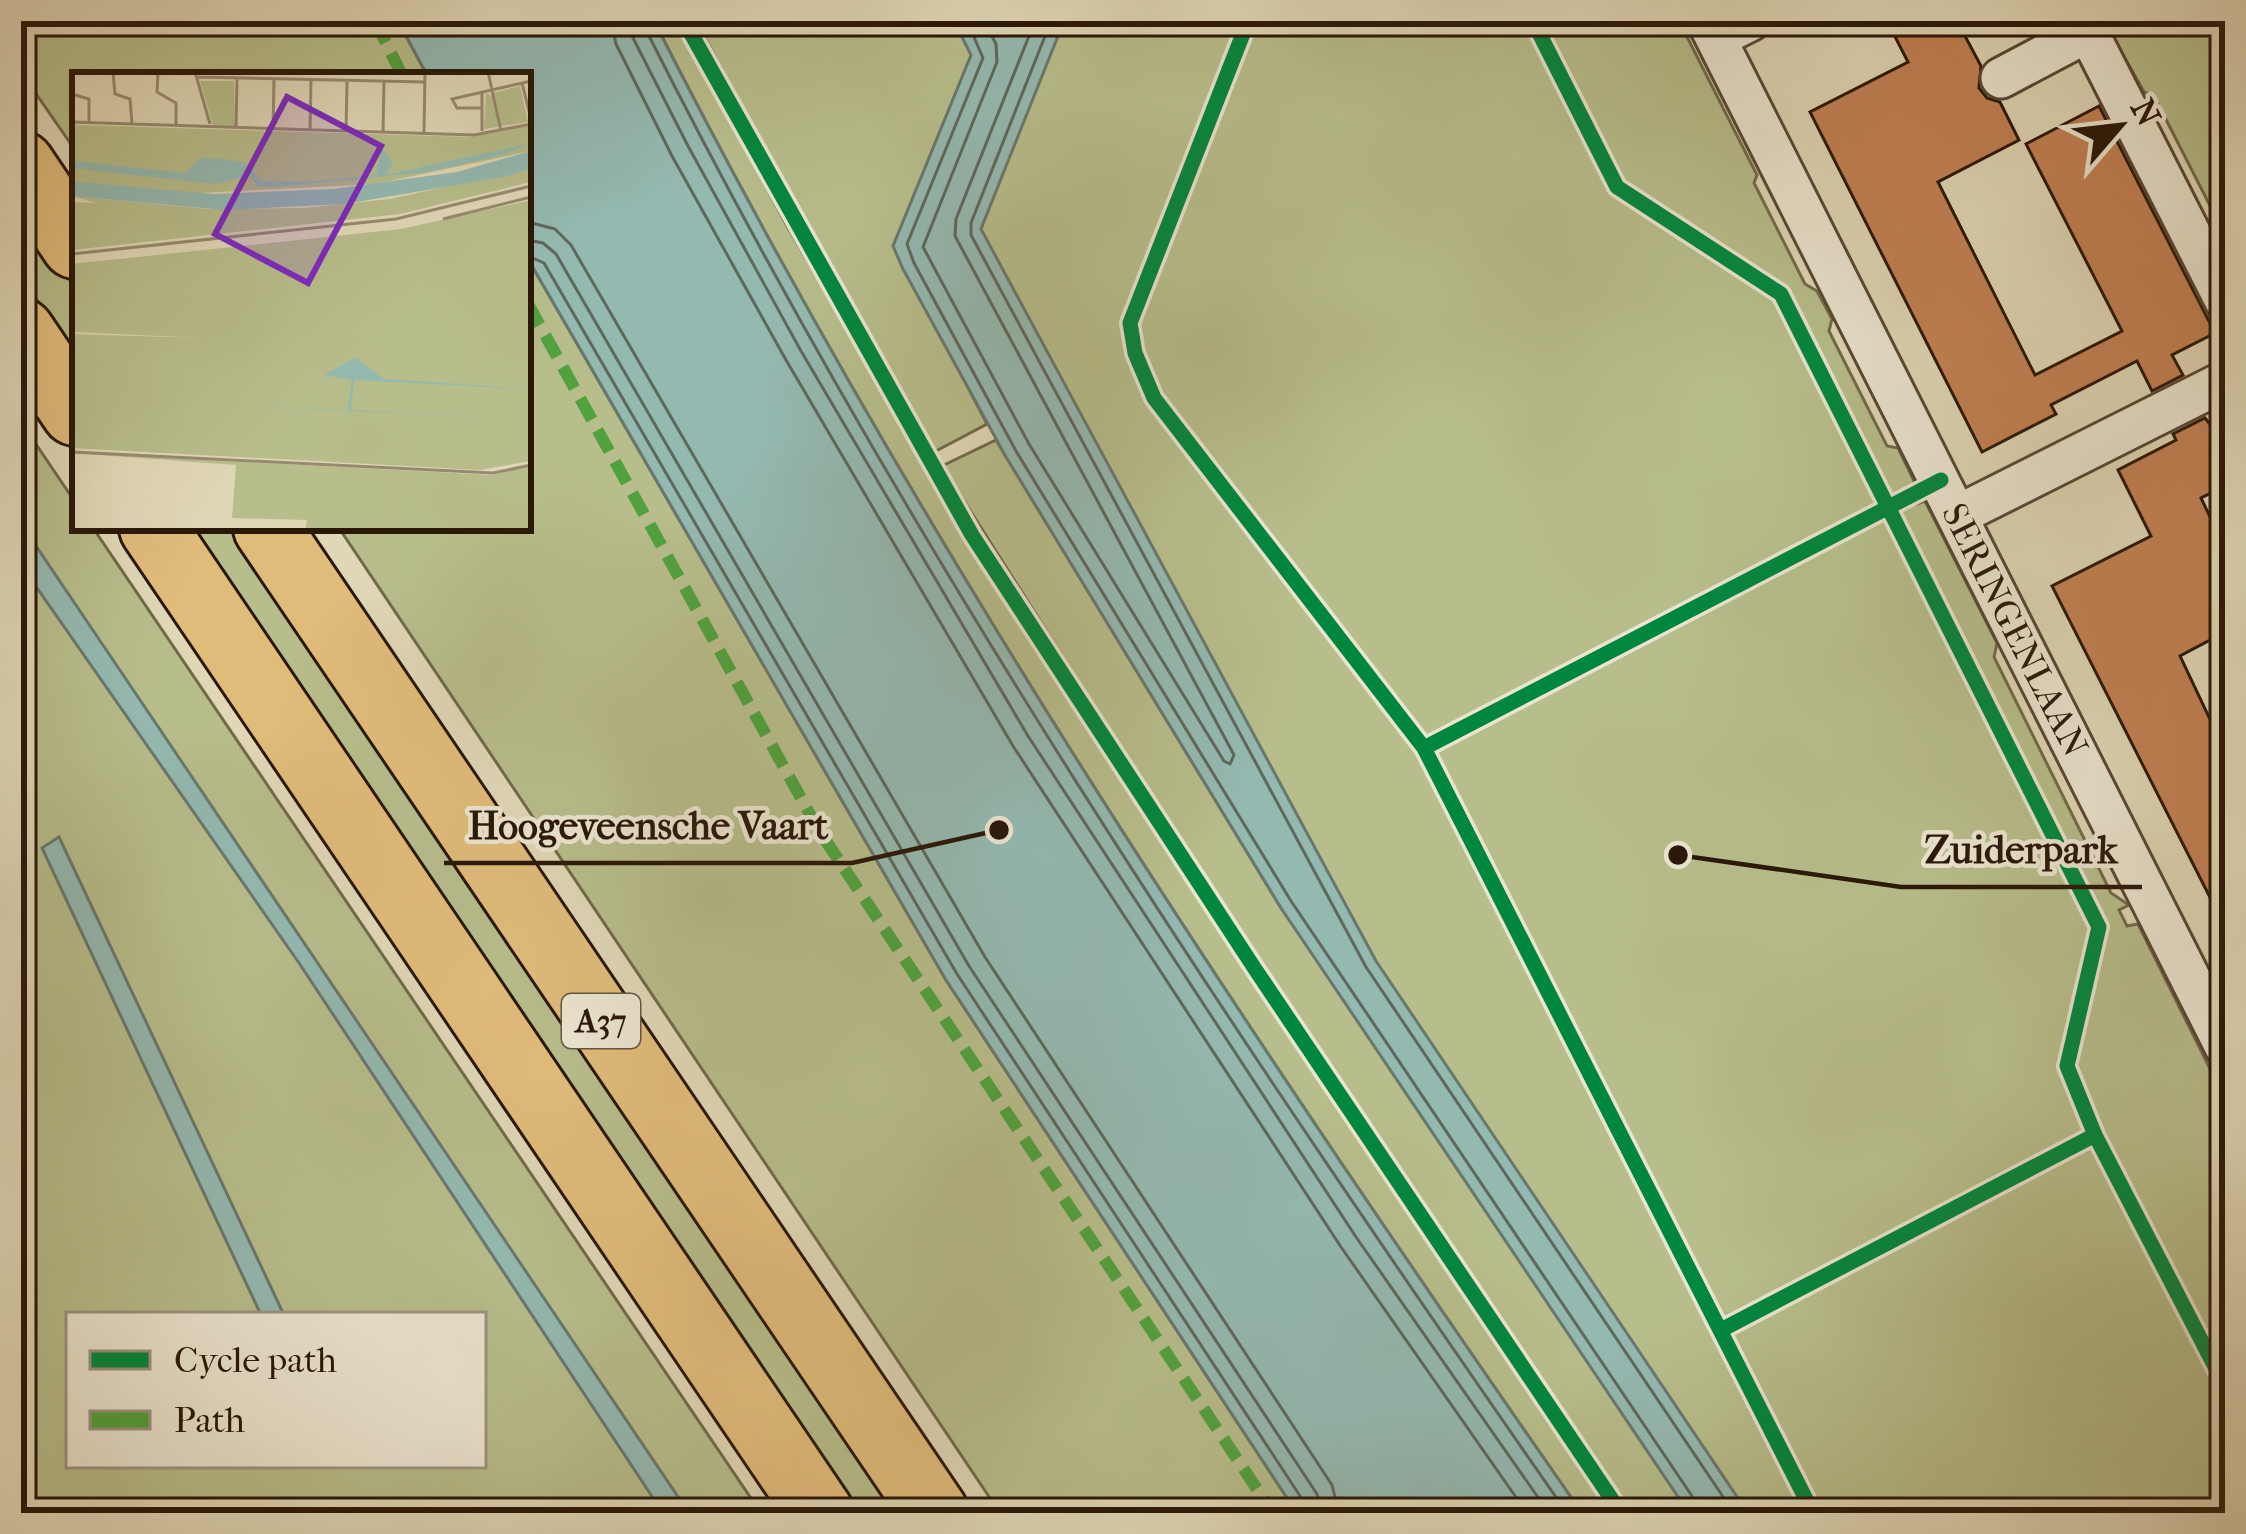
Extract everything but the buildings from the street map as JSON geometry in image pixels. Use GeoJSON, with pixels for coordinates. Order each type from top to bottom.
{"type":"FeatureCollection","features":[{"type":"Feature","properties":{"kind":"highway"},"geometry":{"type":"LineString","coordinates":[[21,165],[72,241]]}},
{"type":"Feature","properties":{"kind":"highway"},"geometry":{"type":"LineString","coordinates":[[21,332],[72,408]]}},
{"type":"Feature","properties":{"kind":"highway","name":"A37"},"geometry":{"type":"LineString","coordinates":[[155,531],[820,1513]]}},
{"type":"Feature","properties":{"kind":"highway","name":"A37"},"geometry":{"type":"LineString","coordinates":[[269,531],[935,1513]]}},
{"type":"Feature","properties":{"kind":"street","name":"SERINGENLAAN"},"geometry":{"type":"LineString","coordinates":[[1724,27],[1958,515],[2210,979],[2225,1047]]}},
{"type":"Feature","properties":{"kind":"street"},"geometry":{"type":"LineString","coordinates":[[2001,78],[2088,32],[2225,301]]}},
{"type":"Feature","properties":{"kind":"street"},"geometry":{"type":"LineString","coordinates":[[1958,515],[2225,381]]}},
{"type":"Feature","properties":{"kind":"green space"},"geometry":{"type":"Polygon","coordinates":[[[21,21],[398,21],[425,72],[72,72],[72,146],[21,72],[21,21]]]}},
{"type":"Feature","properties":{"kind":"green space"},"geometry":{"type":"Polygon","coordinates":[[[654,21],[676,21],[786,224],[959,523],[1301,1051],[1610,1513],[1582,1513],[1333,1151],[1092,783],[864,407],[654,21]]]}},
{"type":"Feature","properties":{"kind":"green space"},"geometry":{"type":"Polygon","coordinates":[[[696,21],[1679,21],[1757,175],[1754,183],[1805,284],[1817,291],[1832,319],[1829,331],[1887,446],[1898,448],[1915,483],[1908,487],[1917,504],[1925,501],[1997,643],[1994,657],[2111,893],[2129,905],[2119,910],[2127,926],[2138,924],[2225,1099],[2225,1513],[1628,1513],[1225,913],[942,466],[996,440],[1281,908],[1471,1184],[971,393],[987,424],[934,452],[696,21]]]}},
{"type":"Feature","properties":{"kind":"green space"},"geometry":{"type":"Polygon","coordinates":[[[2104,21],[2225,21],[2225,235],[2154,96],[2144,92],[2104,21]]]}},
{"type":"Feature","properties":{"kind":"green space"},"geometry":{"type":"Polygon","coordinates":[[[21,209],[72,284],[72,352],[21,276],[21,209]]]}},
{"type":"Feature","properties":{"kind":"green space"},"geometry":{"type":"Polygon","coordinates":[[[531,264],[946,980],[1297,1513],[1000,1513],[341,531],[531,531],[531,264]]]}},
{"type":"Feature","properties":{"kind":"green space"},"geometry":{"type":"Polygon","coordinates":[[[21,422],[72,498],[72,531],[95,531],[761,1513],[21,1513],[21,422]]]}},
{"type":"Feature","properties":{"kind":"green space"},"geometry":{"type":"Polygon","coordinates":[[[194,531],[241,531],[903,1513],[860,1513],[194,531]]]}},
{"type":"Feature","properties":{"kind":"water"},"geometry":{"type":"Polygon","coordinates":[[[398,21],[654,21],[864,407],[1092,783],[1333,1151],[1582,1513],[1297,1513],[946,980],[531,264],[531,72],[425,72],[398,21]]]}},
{"type":"Feature","properties":{"kind":"water"},"geometry":{"type":"Polygon","coordinates":[[[954,21],[1064,21],[981,229],[1376,961],[1748,1513],[1689,1513],[1281,908],[1006,457],[903,269],[893,246],[971,55],[954,21]]]}},
{"type":"Feature","properties":{"kind":"water"},"geometry":{"type":"Polygon","coordinates":[[[21,524],[689,1513],[663,1513],[299,963],[21,565],[21,524]]]}},
{"type":"Feature","properties":{"kind":"water"},"geometry":{"type":"Polygon","coordinates":[[[59,837],[283,1312],[260,1312],[42,848],[59,837]]]}},
{"type":"Feature","properties":{"kind":"marked path"},"geometry":{"type":"LineString","coordinates":[[375,21],[400,72]]}},
{"type":"Feature","properties":{"kind":"marked path"},"geometry":{"type":"LineString","coordinates":[[531,309],[818,829],[1273,1513]]}},
{"type":"Feature","properties":{"kind":"cycle path"},"geometry":{"type":"LineString","coordinates":[[684,21],[972,535],[1255,969],[1621,1513]]}},
{"type":"Feature","properties":{"kind":"cycle path"},"geometry":{"type":"LineString","coordinates":[[1248,21],[1130,323],[1135,353],[1154,398],[1424,748],[1813,1513]]}},
{"type":"Feature","properties":{"kind":"cycle path"},"geometry":{"type":"LineString","coordinates":[[1533,21],[1617,187],[1781,294],[2099,927],[2067,1066],[2095,1135],[2225,1386]]}},
{"type":"Feature","properties":{"kind":"cycle path"},"geometry":{"type":"LineString","coordinates":[[1424,748],[1941,480]]}},
{"type":"Feature","properties":{"kind":"cycle path"},"geometry":{"type":"LineString","coordinates":[[1723,1329],[2095,1135]]}},
{"type":"Feature","properties":{"kind":"place","name":"Hoogeveensche Vaart"},"geometry":{"type":"Point","coordinates":[999,830]}},
{"type":"Feature","properties":{"kind":"place","name":"Zuiderpark"},"geometry":{"type":"Point","coordinates":[1678,855]}}]}
